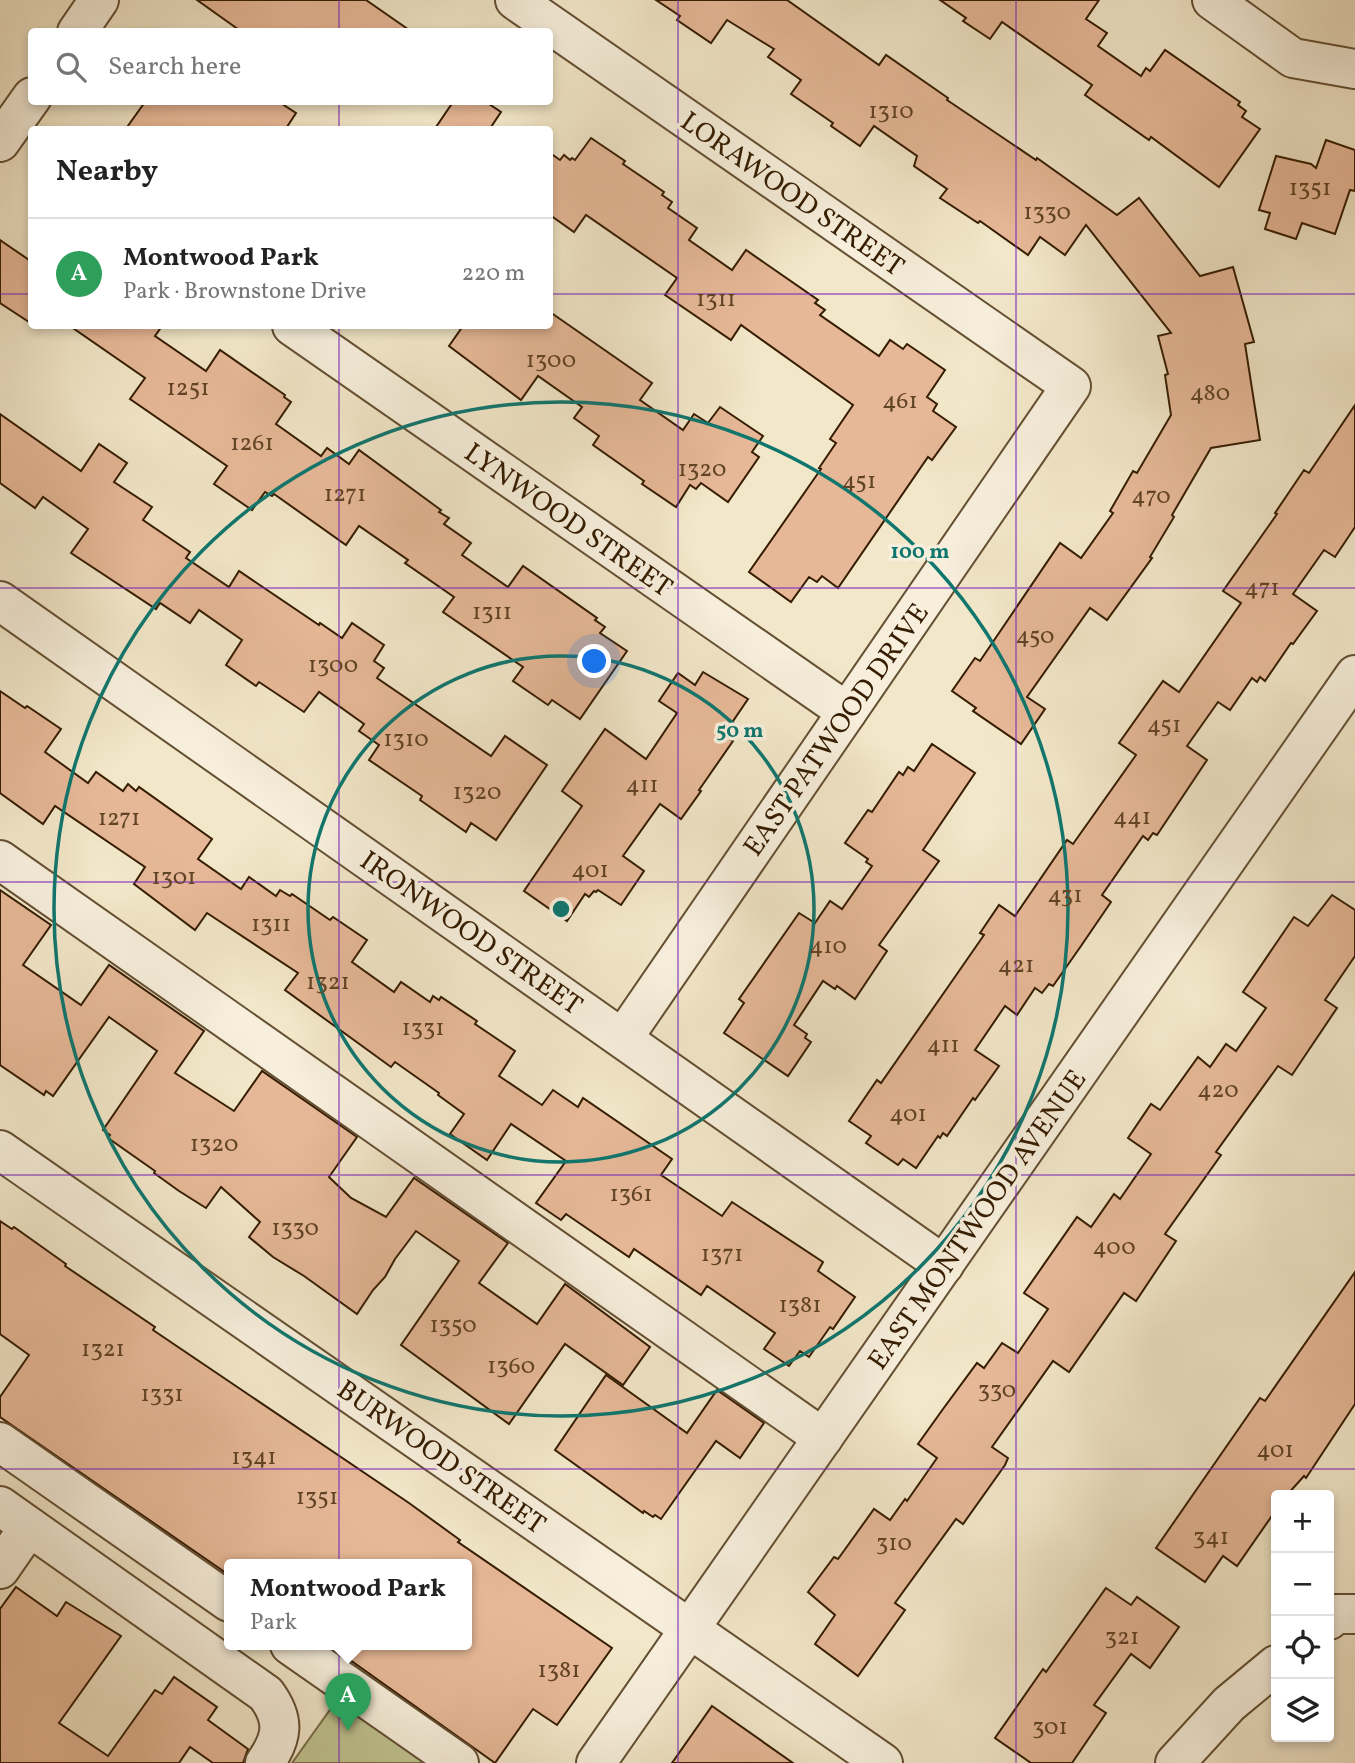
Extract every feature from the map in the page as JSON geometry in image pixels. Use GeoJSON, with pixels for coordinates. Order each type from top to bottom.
{"type":"FeatureCollection","features":[{"type":"Feature","properties":{"kind":"street"},"geometry":{"type":"LineString","coordinates":[[80,28],[99,0]]}},
{"type":"Feature","properties":{"kind":"street","name":"LORAWOOD STREET"},"geometry":{"type":"LineString","coordinates":[[515,0],[1071,386]]}},
{"type":"Feature","properties":{"kind":"street"},"geometry":{"type":"LineString","coordinates":[[1212,0],[1293,58],[1355,69]]}},
{"type":"Feature","properties":{"kind":"street"},"geometry":{"type":"LineString","coordinates":[[14,138],[28,105]]}},
{"type":"Feature","properties":{"kind":"street","name":"LYNWOOD STREET"},"geometry":{"type":"LineString","coordinates":[[296,329],[847,712]]}},
{"type":"Feature","properties":{"kind":"street","name":"EAST PATWOOD DRIVE"},"geometry":{"type":"LineString","coordinates":[[622,1038],[1071,386]]}},
{"type":"Feature","properties":{"kind":"street","name":"IRONWOOD STREET"},"geometry":{"type":"LineString","coordinates":[[0,601],[944,1265]]}},
{"type":"Feature","properties":{"kind":"street","name":"EAST MONTWOOD AVENUE"},"geometry":{"type":"LineString","coordinates":[[596,1763],[1355,675]]}},
{"type":"Feature","properties":{"kind":"street"},"geometry":{"type":"LineString","coordinates":[[0,860],[823,1438]]}},
{"type":"Feature","properties":{"kind":"street","name":"BURWOOD STREET"},"geometry":{"type":"LineString","coordinates":[[0,1150],[883,1763]]}},
{"type":"Feature","properties":{"kind":"street"},"geometry":{"type":"LineString","coordinates":[[0,1442],[224,1599]]}},
{"type":"Feature","properties":{"kind":"street"},"geometry":{"type":"LineString","coordinates":[[0,1569],[15,1516],[260,1687],[273,1704],[280,1727],[278,1742],[265,1763]]}},
{"type":"Feature","properties":{"kind":"street"},"geometry":{"type":"LineString","coordinates":[[297,1650],[458,1763]]}},
{"type":"Feature","properties":{"kind":"street"},"geometry":{"type":"LineString","coordinates":[[1175,1763],[1229,1704],[1271,1669]]}},
{"type":"Feature","properties":{"kind":"green space"},"geometry":{"type":"Polygon","coordinates":[[[337,1700],[427,1763],[292,1763],[337,1700]]]}},
{"type":"Feature","properties":{"kind":"building"},"geometry":{"type":"Polygon","coordinates":[[[197,0],[366,0],[406,28],[236,28],[197,0]]]}},
{"type":"Feature","properties":{"kind":"building"},"geometry":{"type":"Polygon","coordinates":[[[656,0],[787,0],[879,65],[886,55],[948,98],[947,100],[1036,160],[1037,158],[1117,215],[1139,198],[1200,276],[1233,267],[1254,342],[1245,344],[1260,440],[1211,448],[1172,515],[1174,517],[1150,557],[1152,558],[1107,620],[1090,608],[1027,697],[1045,709],[1021,744],[973,711],[976,708],[952,691],[975,658],[980,661],[1060,543],[1081,558],[1113,513],[1110,511],[1133,471],[1137,473],[1171,415],[1165,375],[1168,374],[1158,336],[1171,333],[1086,225],[1065,255],[1040,237],[1028,255],[980,221],[978,223],[940,198],[947,189],[914,166],[917,156],[874,126],[860,146],[831,126],[833,123],[791,94],[801,80],[768,57],[774,49],[727,20],[711,43],[677,20],[680,16],[656,0]]]}},
{"type":"Feature","properties":{"kind":"building"},"geometry":{"type":"Polygon","coordinates":[[[940,0],[1099,0],[1086,19],[1107,33],[1098,46],[1141,76],[1146,68],[1150,71],[1165,50],[1240,102],[1238,105],[1246,111],[1242,117],[1260,129],[1219,187],[1151,137],[1149,140],[1085,95],[1092,85],[1002,22],[990,39],[963,21],[966,18],[940,0]]]}},
{"type":"Feature","properties":{"kind":"building"},"geometry":{"type":"Polygon","coordinates":[[[143,105],[284,105],[296,113],[288,126],[128,126],[143,105]]]}},
{"type":"Feature","properties":{"kind":"building"},"geometry":{"type":"Polygon","coordinates":[[[451,105],[490,105],[501,112],[492,126],[437,126],[451,105]]]}},
{"type":"Feature","properties":{"kind":"building"},"geometry":{"type":"Polygon","coordinates":[[[591,138],[664,192],[662,195],[672,202],[668,208],[697,228],[689,240],[732,270],[746,250],[818,300],[815,303],[825,310],[820,315],[879,356],[890,340],[903,349],[907,344],[945,370],[927,397],[937,404],[933,411],[956,427],[932,460],[928,457],[838,588],[822,576],[817,582],[809,577],[791,602],[749,572],[821,469],[819,468],[836,443],[830,439],[853,405],[741,325],[731,340],[665,295],[677,278],[586,215],[574,232],[553,217],[553,155],[560,160],[564,155],[575,160],[591,138]]]}},
{"type":"Feature","properties":{"kind":"building"},"geometry":{"type":"Polygon","coordinates":[[[1326,140],[1355,150],[1355,191],[1350,190],[1335,234],[1302,223],[1296,239],[1265,229],[1270,213],[1259,210],[1276,156],[1311,164],[1316,168],[1326,140]]]}},
{"type":"Feature","properties":{"kind":"building"},"geometry":{"type":"Polygon","coordinates":[[[0,240],[28,259],[28,321],[0,303],[0,240]]]}},
{"type":"Feature","properties":{"kind":"building"},"geometry":{"type":"Polygon","coordinates":[[[553,314],[652,383],[640,400],[683,430],[694,414],[708,423],[720,407],[763,436],[752,452],[759,457],[728,502],[701,483],[696,489],[690,485],[676,507],[593,445],[599,436],[574,418],[582,407],[538,376],[521,400],[449,346],[461,329],[553,329],[553,314]]]}},
{"type":"Feature","properties":{"kind":"building"},"geometry":{"type":"Polygon","coordinates":[[[74,329],[160,329],[155,336],[206,371],[220,350],[285,395],[291,402],[276,424],[321,456],[327,448],[349,464],[359,450],[449,518],[444,524],[471,543],[462,555],[508,587],[523,566],[597,618],[595,620],[605,627],[600,633],[627,651],[580,719],[552,700],[548,705],[513,681],[523,667],[443,612],[454,597],[359,526],[346,545],[274,494],[272,496],[265,492],[252,510],[214,484],[227,466],[130,399],[145,378],[74,329]]]}},
{"type":"Feature","properties":{"kind":"building"},"geometry":{"type":"Polygon","coordinates":[[[1355,405],[1355,527],[1335,557],[1324,550],[1293,594],[1317,611],[1265,681],[1260,677],[1257,682],[1252,678],[1230,710],[1218,702],[1187,746],[1207,760],[1157,835],[1153,833],[1148,840],[1143,836],[1102,895],[1111,902],[1081,946],[1053,986],[1049,984],[1042,993],[1035,988],[1017,1015],[1005,1006],[975,1050],[999,1066],[947,1136],[943,1133],[940,1138],[938,1136],[916,1168],[903,1159],[898,1165],[866,1143],[871,1136],[849,1121],[877,1080],[881,1083],[950,984],[984,935],[980,933],[999,905],[1015,916],[1067,840],[1073,844],[1136,755],[1119,743],[1163,681],[1179,692],[1241,603],[1223,591],[1304,470],[1309,473],[1355,405]]]}},
{"type":"Feature","properties":{"kind":"building"},"geometry":{"type":"Polygon","coordinates":[[[0,414],[81,471],[99,444],[127,463],[114,482],[152,507],[143,520],[190,552],[186,558],[229,587],[239,571],[342,638],[352,623],[384,645],[374,661],[384,668],[377,678],[491,756],[505,736],[547,765],[496,840],[471,823],[466,832],[420,800],[422,796],[369,760],[379,745],[359,731],[364,724],[319,692],[304,712],[259,682],[256,686],[226,665],[242,640],[199,610],[190,623],[160,603],[156,609],[71,553],[88,529],[43,497],[35,508],[0,483],[0,414]]]}},
{"type":"Feature","properties":{"kind":"building"},"geometry":{"type":"Polygon","coordinates":[[[703,672],[748,699],[727,730],[733,734],[730,739],[733,741],[681,819],[660,804],[623,856],[644,871],[621,905],[598,890],[594,891],[589,897],[585,894],[567,921],[524,891],[582,806],[562,791],[605,729],[646,759],[677,713],[659,701],[678,673],[695,685],[703,672]]]}},
{"type":"Feature","properties":{"kind":"building"},"geometry":{"type":"Polygon","coordinates":[[[0,691],[61,729],[45,752],[88,783],[96,772],[123,791],[128,784],[136,791],[139,787],[212,839],[198,859],[241,889],[249,877],[276,896],[280,890],[290,896],[292,894],[330,920],[333,917],[367,940],[352,962],[394,992],[401,982],[430,1002],[433,996],[439,1000],[441,997],[477,1021],[475,1024],[515,1051],[499,1076],[542,1105],[553,1090],[578,1107],[583,1098],[672,1159],[661,1175],[722,1216],[732,1202],[823,1262],[818,1271],[855,1297],[833,1329],[830,1327],[809,1357],[800,1351],[789,1366],[764,1349],[775,1333],[707,1286],[701,1295],[634,1249],[629,1257],[566,1214],[561,1220],[536,1203],[566,1161],[511,1124],[487,1160],[450,1134],[464,1114],[395,1062],[391,1067],[285,990],[298,973],[207,913],[195,930],[134,884],[145,867],[55,806],[43,824],[0,793],[0,691]]]}},
{"type":"Feature","properties":{"kind":"building"},"geometry":{"type":"Polygon","coordinates":[[[932,744],[975,773],[923,850],[939,861],[879,945],[887,951],[855,999],[837,986],[835,989],[823,981],[794,1025],[807,1034],[805,1038],[811,1042],[788,1076],[724,1033],[744,1003],[739,999],[799,913],[815,923],[830,901],[842,909],[872,866],[866,862],[868,859],[845,843],[868,810],[872,812],[899,772],[903,775],[908,767],[914,771],[932,744]]]}},
{"type":"Feature","properties":{"kind":"building"},"geometry":{"type":"Polygon","coordinates":[[[0,890],[51,925],[23,965],[81,1005],[109,965],[204,1031],[175,1073],[234,1111],[262,1071],[357,1137],[329,1177],[351,1198],[386,1217],[414,1178],[508,1243],[479,1283],[537,1324],[565,1284],[650,1347],[623,1385],[565,1344],[509,1424],[401,1345],[459,1261],[416,1231],[357,1314],[273,1257],[249,1237],[260,1222],[221,1187],[206,1208],[179,1191],[108,1138],[110,1135],[103,1130],[157,1051],[109,1017],[53,1096],[46,1091],[44,1095],[0,1065],[0,890]]]}},
{"type":"Feature","properties":{"kind":"building"},"geometry":{"type":"Polygon","coordinates":[[[1332,895],[1355,910],[1355,956],[1325,1000],[1337,1008],[1292,1075],[1278,1066],[1216,1152],[1221,1155],[1165,1234],[1176,1241],[1136,1301],[1124,1293],[1069,1372],[1053,1361],[992,1447],[1008,1458],[1005,1465],[963,1524],[956,1519],[895,1603],[905,1610],[858,1676],[815,1644],[835,1615],[808,1592],[834,1557],[838,1559],[874,1509],[890,1520],[905,1499],[907,1501],[937,1458],[918,1444],[943,1409],[977,1363],[984,1368],[1002,1343],[1018,1353],[1048,1309],[1024,1293],[1077,1217],[1091,1227],[1114,1194],[1120,1199],[1151,1154],[1128,1138],[1151,1104],[1160,1110],[1198,1057],[1210,1067],[1226,1044],[1236,1051],[1266,1008],[1243,992],[1294,917],[1308,926],[1332,895]]]}},
{"type":"Feature","properties":{"kind":"building"},"geometry":{"type":"Polygon","coordinates":[[[0,1221],[12,1229],[14,1227],[66,1264],[65,1266],[155,1327],[153,1330],[409,1503],[460,1540],[458,1542],[612,1648],[557,1725],[533,1709],[495,1763],[336,1650],[472,1650],[472,1559],[224,1559],[224,1572],[0,1417],[0,1397],[29,1355],[0,1334],[0,1221]]]}},
{"type":"Feature","properties":{"kind":"building"},"geometry":{"type":"Polygon","coordinates":[[[1355,1272],[1355,1404],[1306,1478],[1304,1476],[1291,1490],[1271,1490],[1271,1517],[1237,1566],[1223,1556],[1205,1582],[1156,1548],[1260,1398],[1265,1401],[1355,1272]]]}},
{"type":"Feature","properties":{"kind":"building"},"geometry":{"type":"Polygon","coordinates":[[[606,1375],[687,1433],[717,1390],[764,1423],[740,1458],[716,1441],[661,1519],[655,1515],[653,1517],[644,1511],[643,1513],[555,1450],[606,1375]]]}},
{"type":"Feature","properties":{"kind":"building"},"geometry":{"type":"Polygon","coordinates":[[[16,1587],[57,1616],[66,1602],[121,1636],[59,1723],[108,1756],[155,1690],[162,1694],[174,1677],[217,1707],[208,1720],[248,1749],[243,1763],[213,1763],[190,1747],[179,1763],[0,1763],[0,1609],[16,1587]]]}},
{"type":"Feature","properties":{"kind":"building"},"geometry":{"type":"Polygon","coordinates":[[[1106,1588],[1131,1605],[1137,1597],[1179,1627],[1150,1668],[1131,1654],[1094,1705],[1106,1713],[1072,1763],[1031,1763],[995,1738],[1043,1669],[1046,1672],[1106,1588]]]}},
{"type":"Feature","properties":{"kind":"building"},"geometry":{"type":"Polygon","coordinates":[[[712,1706],[793,1763],[672,1763],[712,1706]]]}},
{"type":"Feature","properties":{"kind":"place","name":"Montwood Park"},"geometry":{"type":"Point","coordinates":[348,1731]}}]}
